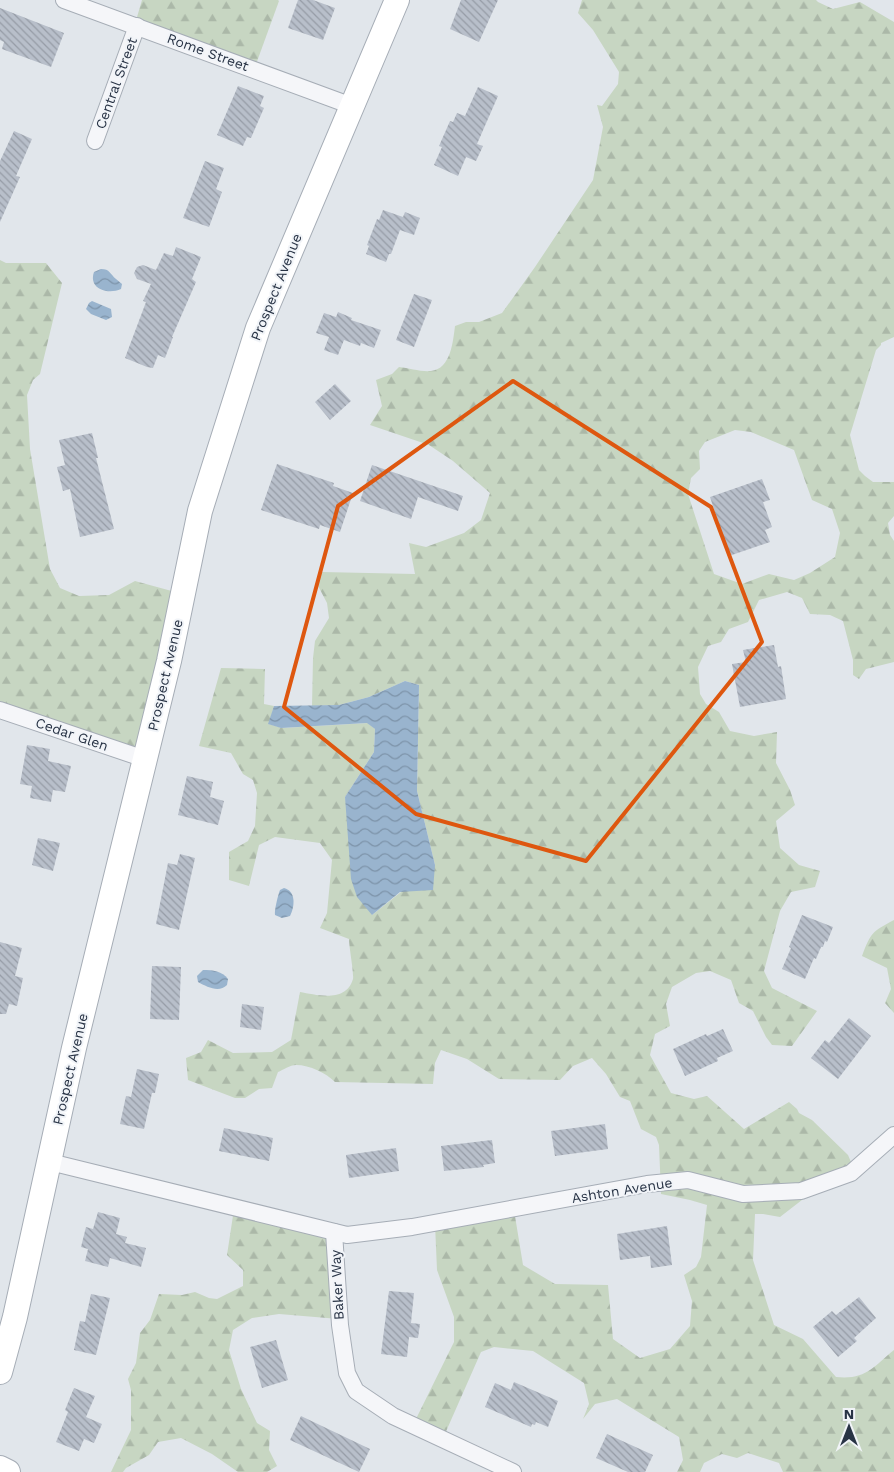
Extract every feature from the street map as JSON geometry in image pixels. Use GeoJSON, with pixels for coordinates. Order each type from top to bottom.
{"type":"FeatureCollection","features":[{"type":"Feature","properties":{"kind":"street","name":"Rome Street"},"geometry":{"type":"LineString","coordinates":[[64,0],[352,106]]}},
{"type":"Feature","properties":{"kind":"street","name":"Prospect Avenue"},"geometry":{"type":"LineString","coordinates":[[0,1372],[15,1317],[74,1048],[169,662],[200,511],[258,328],[397,0]]}},
{"type":"Feature","properties":{"kind":"street","name":"Central Street"},"geometry":{"type":"LineString","coordinates":[[95,140],[136,26]]}},
{"type":"Feature","properties":{"kind":"street","name":"Cedar Glen"},"geometry":{"type":"LineString","coordinates":[[0,710],[145,759]]}},
{"type":"Feature","properties":{"kind":"street","name":"Ashton Avenue"},"geometry":{"type":"LineString","coordinates":[[334,1232],[347,1234],[412,1227],[647,1184],[688,1180],[742,1194],[801,1192],[851,1173],[894,1135]]}},
{"type":"Feature","properties":{"kind":"street","name":"Baker Way"},"geometry":{"type":"LineString","coordinates":[[50,1162],[334,1232],[340,1324],[347,1373],[356,1391],[393,1416],[513,1472]]}},
{"type":"Feature","properties":{"kind":"street"},"geometry":{"type":"LineString","coordinates":[[0,1468],[8,1472]]}},
{"type":"Feature","properties":{"kind":"highlighted area"},"geometry":{"type":"Polygon","coordinates":[[[513,381],[711,507],[762,642],[586,861],[416,814],[284,707],[338,506],[513,381]]]}},
{"type":"Feature","properties":{"kind":"green space"},"geometry":{"type":"Polygon","coordinates":[[[142,0],[279,1],[255,67],[135,24],[142,0]]]}},
{"type":"Feature","properties":{"kind":"green space"},"geometry":{"type":"Polygon","coordinates":[[[582,0],[816,0],[833,9],[860,2],[894,22],[894,337],[881,343],[876,350],[850,435],[859,470],[873,482],[894,482],[894,516],[888,523],[890,535],[894,541],[894,662],[866,669],[859,679],[853,675],[853,660],[843,621],[830,615],[810,614],[802,598],[787,592],[759,600],[748,622],[729,629],[721,642],[708,646],[698,667],[700,694],[706,704],[719,712],[730,731],[754,736],[777,732],[776,763],[790,790],[795,805],[776,821],[780,848],[799,865],[820,871],[815,887],[791,892],[780,911],[764,971],[772,988],[817,1011],[792,1046],[772,1045],[753,1011],[739,1003],[731,980],[710,971],[696,973],[672,987],[666,1004],[670,1026],[655,1034],[650,1055],[671,1093],[694,1099],[707,1096],[744,1129],[789,1102],[799,1113],[812,1120],[848,1155],[851,1162],[780,1217],[755,1214],[753,1260],[774,1325],[803,1339],[836,1377],[862,1374],[874,1367],[894,1350],[894,1472],[783,1472],[779,1463],[748,1453],[737,1458],[722,1454],[704,1463],[700,1472],[677,1472],[683,1460],[679,1437],[617,1399],[595,1404],[583,1419],[589,1404],[584,1383],[533,1351],[494,1347],[481,1352],[444,1436],[414,1423],[454,1342],[454,1317],[437,1270],[435,1224],[514,1210],[523,1265],[555,1284],[608,1285],[613,1339],[640,1358],[670,1349],[690,1326],[692,1301],[684,1275],[696,1267],[701,1257],[707,1205],[661,1194],[659,1145],[656,1137],[641,1129],[630,1101],[620,1097],[606,1074],[592,1058],[573,1066],[560,1080],[499,1079],[467,1059],[441,1050],[435,1063],[433,1084],[335,1082],[317,1070],[307,1066],[294,1065],[278,1072],[272,1088],[259,1089],[245,1098],[235,1098],[188,1080],[186,1058],[201,1052],[208,1040],[233,1053],[272,1052],[291,1040],[300,992],[330,996],[344,992],[353,979],[349,939],[320,928],[327,913],[332,860],[320,843],[275,837],[259,845],[249,886],[229,880],[229,852],[248,841],[255,826],[257,793],[253,780],[243,774],[231,753],[199,746],[221,668],[265,669],[264,704],[274,706],[269,724],[282,728],[368,723],[375,729],[374,752],[345,797],[372,915],[435,865],[417,791],[419,685],[405,681],[369,697],[339,705],[312,706],[315,641],[329,618],[327,603],[316,582],[322,572],[415,574],[409,543],[426,547],[464,533],[481,520],[490,493],[453,461],[429,445],[370,425],[382,406],[376,380],[392,374],[399,367],[427,371],[438,369],[447,360],[450,353],[455,326],[466,322],[479,322],[502,313],[593,180],[603,127],[597,105],[602,106],[618,84],[619,72],[593,30],[578,13],[582,0]],[[735,430],[705,442],[699,451],[700,469],[691,478],[688,494],[714,574],[742,584],[769,574],[794,580],[810,573],[835,557],[840,533],[832,509],[812,500],[794,450],[751,432],[735,430]]]}},
{"type":"Feature","properties":{"kind":"green space"},"geometry":{"type":"Polygon","coordinates":[[[0,260],[6,263],[46,263],[62,283],[40,374],[33,380],[27,395],[30,449],[50,569],[60,588],[79,596],[109,595],[135,581],[179,593],[140,755],[0,715],[0,260]]]}},
{"type":"Feature","properties":{"kind":"green space"},"geometry":{"type":"Polygon","coordinates":[[[894,920],[894,1013],[885,1003],[891,989],[887,968],[862,956],[870,937],[881,927],[894,920]]]}},
{"type":"Feature","properties":{"kind":"green space"},"geometry":{"type":"Polygon","coordinates":[[[234,1209],[334,1231],[339,1319],[279,1314],[252,1318],[233,1330],[229,1350],[241,1389],[257,1423],[270,1431],[269,1450],[277,1466],[267,1472],[238,1472],[212,1454],[181,1438],[158,1442],[149,1455],[126,1468],[123,1472],[111,1472],[131,1430],[131,1390],[128,1379],[136,1363],[140,1333],[150,1320],[159,1294],[182,1295],[195,1292],[217,1299],[243,1286],[243,1270],[227,1255],[234,1209]]]}},
{"type":"Feature","properties":{"kind":"water"},"geometry":{"type":"Polygon","coordinates":[[[101,269],[108,271],[122,284],[121,289],[105,291],[96,286],[93,278],[94,272],[101,269]]]}},
{"type":"Feature","properties":{"kind":"water"},"geometry":{"type":"Polygon","coordinates":[[[92,301],[111,309],[112,317],[106,320],[91,314],[86,309],[92,301]]]}},
{"type":"Feature","properties":{"kind":"water"},"geometry":{"type":"Polygon","coordinates":[[[405,681],[419,685],[417,791],[435,865],[433,890],[400,892],[372,915],[357,897],[351,879],[345,797],[374,752],[375,729],[367,723],[281,728],[268,724],[274,706],[339,705],[369,697],[405,681]]]}},
{"type":"Feature","properties":{"kind":"water"},"geometry":{"type":"Polygon","coordinates":[[[284,888],[291,892],[293,908],[290,916],[282,918],[275,915],[275,913],[280,890],[284,888]]]}},
{"type":"Feature","properties":{"kind":"water"},"geometry":{"type":"Polygon","coordinates":[[[203,970],[223,974],[228,979],[227,985],[217,989],[198,982],[197,976],[203,970]]]}},
{"type":"Feature","properties":{"kind":"building"},"geometry":{"type":"Polygon","coordinates":[[[298,0],[313,0],[335,8],[323,40],[288,28],[298,0]]]}},
{"type":"Feature","properties":{"kind":"building"},"geometry":{"type":"Polygon","coordinates":[[[461,0],[498,0],[479,42],[450,29],[461,0]]]}},
{"type":"Feature","properties":{"kind":"building"},"geometry":{"type":"Polygon","coordinates":[[[0,8],[64,33],[51,67],[2,49],[4,42],[0,40],[0,8]]]}},
{"type":"Feature","properties":{"kind":"building"},"geometry":{"type":"Polygon","coordinates":[[[238,86],[264,96],[260,106],[264,108],[251,138],[247,137],[243,146],[217,135],[238,86]]]}},
{"type":"Feature","properties":{"kind":"building"},"geometry":{"type":"Polygon","coordinates":[[[478,87],[498,96],[477,144],[483,146],[476,161],[466,157],[458,176],[434,165],[442,147],[439,146],[450,121],[453,122],[457,113],[465,116],[478,87]]]}},
{"type":"Feature","properties":{"kind":"building"},"geometry":{"type":"Polygon","coordinates":[[[14,131],[32,139],[16,176],[20,177],[0,222],[0,161],[14,131]]]}},
{"type":"Feature","properties":{"kind":"building"},"geometry":{"type":"Polygon","coordinates":[[[205,161],[224,168],[216,189],[222,192],[209,227],[183,218],[205,161]]]}},
{"type":"Feature","properties":{"kind":"building"},"geometry":{"type":"Polygon","coordinates":[[[383,210],[403,217],[405,212],[420,218],[414,235],[400,230],[386,262],[366,254],[369,246],[367,245],[377,219],[379,220],[383,210]]]}},
{"type":"Feature","properties":{"kind":"building"},"geometry":{"type":"Polygon","coordinates":[[[176,247],[201,257],[192,279],[196,282],[165,358],[158,355],[153,368],[147,367],[125,358],[146,302],[143,301],[151,284],[137,279],[134,273],[137,267],[143,265],[156,270],[164,253],[173,256],[176,247]]]}},
{"type":"Feature","properties":{"kind":"building"},"geometry":{"type":"Polygon","coordinates":[[[414,294],[432,300],[414,347],[396,340],[414,294]]]}},
{"type":"Feature","properties":{"kind":"building"},"geometry":{"type":"Polygon","coordinates":[[[338,312],[352,318],[351,320],[381,330],[374,348],[361,343],[360,346],[344,340],[338,355],[324,350],[329,337],[316,333],[324,313],[336,317],[338,312]]]}},
{"type":"Feature","properties":{"kind":"building"},"geometry":{"type":"Polygon","coordinates":[[[335,384],[351,401],[330,420],[315,402],[335,384]]]}},
{"type":"Feature","properties":{"kind":"building"},"geometry":{"type":"Polygon","coordinates":[[[92,433],[98,458],[96,458],[114,529],[80,537],[70,489],[63,491],[57,467],[65,465],[59,440],[92,433]]]}},
{"type":"Feature","properties":{"kind":"building"},"geometry":{"type":"Polygon","coordinates":[[[277,464],[334,483],[333,486],[353,493],[340,532],[320,525],[319,529],[261,510],[277,464]]]}},
{"type":"Feature","properties":{"kind":"building"},"geometry":{"type":"Polygon","coordinates":[[[372,465],[463,496],[458,511],[418,497],[411,519],[360,501],[372,465]]]}},
{"type":"Feature","properties":{"kind":"building"},"geometry":{"type":"Polygon","coordinates":[[[762,479],[770,500],[763,502],[772,527],[765,530],[770,542],[729,556],[710,497],[762,479]]]}},
{"type":"Feature","properties":{"kind":"building"},"geometry":{"type":"Polygon","coordinates":[[[774,645],[778,667],[781,666],[786,699],[740,707],[732,664],[746,662],[743,650],[774,645]]]}},
{"type":"Feature","properties":{"kind":"building"},"geometry":{"type":"Polygon","coordinates":[[[27,745],[50,749],[48,761],[71,766],[65,792],[53,790],[51,802],[30,798],[32,786],[20,784],[27,745]]]}},
{"type":"Feature","properties":{"kind":"building"},"geometry":{"type":"Polygon","coordinates":[[[187,776],[213,782],[210,797],[224,801],[218,825],[178,815],[187,776]]]}},
{"type":"Feature","properties":{"kind":"building"},"geometry":{"type":"Polygon","coordinates":[[[38,838],[60,843],[53,871],[32,865],[38,838]]]}},
{"type":"Feature","properties":{"kind":"building"},"geometry":{"type":"Polygon","coordinates":[[[180,854],[195,858],[179,930],[156,924],[168,863],[177,865],[180,854]]]}},
{"type":"Feature","properties":{"kind":"building"},"geometry":{"type":"Polygon","coordinates":[[[802,915],[833,927],[827,942],[825,941],[823,947],[821,947],[816,959],[814,958],[805,979],[782,969],[802,915]]]}},
{"type":"Feature","properties":{"kind":"building"},"geometry":{"type":"Polygon","coordinates":[[[0,942],[22,948],[15,976],[23,978],[17,1006],[9,1004],[6,1014],[0,1014],[0,942]]]}},
{"type":"Feature","properties":{"kind":"building"},"geometry":{"type":"Polygon","coordinates":[[[152,966],[181,967],[179,1020],[150,1019],[152,966]]]}},
{"type":"Feature","properties":{"kind":"building"},"geometry":{"type":"Polygon","coordinates":[[[242,1004],[264,1007],[261,1030],[240,1027],[242,1004]]]}},
{"type":"Feature","properties":{"kind":"building"},"geometry":{"type":"Polygon","coordinates":[[[849,1018],[871,1036],[838,1079],[811,1058],[825,1040],[829,1043],[849,1018]]]}},
{"type":"Feature","properties":{"kind":"building"},"geometry":{"type":"Polygon","coordinates":[[[723,1029],[733,1051],[717,1058],[718,1061],[685,1076],[673,1049],[706,1034],[707,1036],[723,1029]]]}},
{"type":"Feature","properties":{"kind":"building"},"geometry":{"type":"Polygon","coordinates":[[[137,1069],[159,1074],[155,1093],[152,1093],[144,1129],[120,1124],[126,1096],[131,1097],[137,1069]]]}},
{"type":"Feature","properties":{"kind":"building"},"geometry":{"type":"Polygon","coordinates":[[[605,1124],[608,1149],[555,1156],[551,1131],[605,1124]]]}},
{"type":"Feature","properties":{"kind":"building"},"geometry":{"type":"Polygon","coordinates":[[[224,1128],[273,1138],[269,1161],[219,1151],[224,1128]]]}},
{"type":"Feature","properties":{"kind":"building"},"geometry":{"type":"Polygon","coordinates":[[[492,1140],[495,1163],[483,1165],[484,1167],[444,1171],[441,1146],[492,1140]]]}},
{"type":"Feature","properties":{"kind":"building"},"geometry":{"type":"Polygon","coordinates":[[[396,1148],[399,1171],[349,1178],[346,1155],[396,1148]]]}},
{"type":"Feature","properties":{"kind":"building"},"geometry":{"type":"Polygon","coordinates":[[[98,1212],[120,1218],[116,1234],[127,1237],[125,1243],[146,1248],[141,1267],[110,1258],[108,1267],[85,1261],[88,1249],[81,1247],[86,1227],[93,1229],[98,1212]]]}},
{"type":"Feature","properties":{"kind":"building"},"geometry":{"type":"Polygon","coordinates":[[[667,1226],[672,1265],[651,1268],[650,1256],[620,1260],[617,1234],[667,1226]]]}},
{"type":"Feature","properties":{"kind":"building"},"geometry":{"type":"Polygon","coordinates":[[[389,1291],[414,1293],[411,1323],[420,1324],[418,1338],[409,1337],[407,1357],[381,1354],[389,1291]]]}},
{"type":"Feature","properties":{"kind":"building"},"geometry":{"type":"Polygon","coordinates":[[[91,1294],[110,1298],[96,1355],[74,1350],[80,1321],[85,1322],[91,1294]]]}},
{"type":"Feature","properties":{"kind":"building"},"geometry":{"type":"Polygon","coordinates":[[[859,1297],[876,1318],[854,1338],[857,1341],[838,1357],[813,1327],[832,1311],[836,1315],[859,1297]]]}},
{"type":"Feature","properties":{"kind":"building"},"geometry":{"type":"Polygon","coordinates":[[[276,1340],[288,1380],[262,1388],[250,1347],[276,1340]]]}},
{"type":"Feature","properties":{"kind":"building"},"geometry":{"type":"Polygon","coordinates":[[[514,1382],[558,1401],[548,1427],[536,1422],[531,1427],[485,1407],[495,1383],[511,1390],[514,1382]]]}},
{"type":"Feature","properties":{"kind":"building"},"geometry":{"type":"Polygon","coordinates":[[[74,1388],[95,1396],[86,1417],[102,1424],[94,1443],[84,1439],[79,1451],[56,1442],[68,1412],[65,1410],[74,1388]]]}},
{"type":"Feature","properties":{"kind":"building"},"geometry":{"type":"Polygon","coordinates":[[[301,1416],[370,1449],[359,1472],[290,1440],[301,1416]]]}},
{"type":"Feature","properties":{"kind":"building"},"geometry":{"type":"Polygon","coordinates":[[[607,1434],[653,1455],[645,1472],[628,1472],[596,1458],[607,1434]]]}}]}
